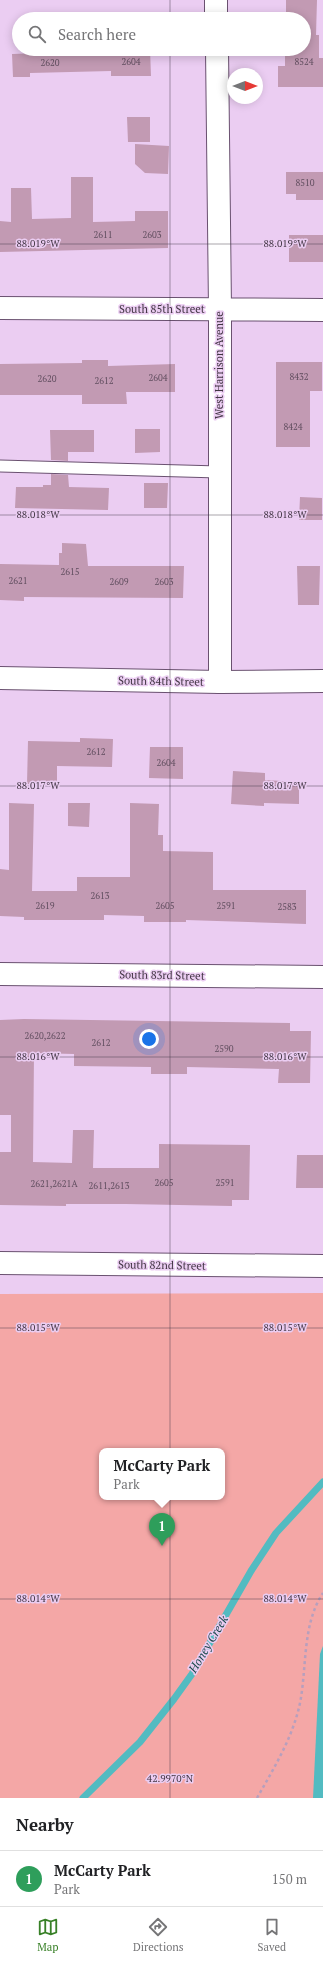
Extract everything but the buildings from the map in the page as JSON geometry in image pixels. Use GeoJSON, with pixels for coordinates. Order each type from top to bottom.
{"type":"FeatureCollection","features":[{"type":"Feature","properties":{"kind":"street"},"geometry":{"type":"LineString","coordinates":[[216,0],[216,12]]}},
{"type":"Feature","properties":{"kind":"street","name":"West Harrison Avenue"},"geometry":{"type":"LineString","coordinates":[[217,56],[220,309],[220,682]]}},
{"type":"Feature","properties":{"kind":"street","name":"South 85th Street"},"geometry":{"type":"LineString","coordinates":[[0,308],[323,310]]}},
{"type":"Feature","properties":{"kind":"street","name":"South 84th Street"},"geometry":{"type":"LineString","coordinates":[[0,678],[220,682],[323,681]]}},
{"type":"Feature","properties":{"kind":"street","name":"South 83rd Street"},"geometry":{"type":"LineString","coordinates":[[0,974],[323,977]]}},
{"type":"Feature","properties":{"kind":"street","name":"South 82nd Street"},"geometry":{"type":"LineString","coordinates":[[0,1263],[323,1266]]}},
{"type":"Feature","properties":{"kind":"lane"},"geometry":{"type":"LineString","coordinates":[[0,466],[219,472]]}},
{"type":"Feature","properties":{"kind":"path"},"geometry":{"type":"LineString","coordinates":[[257,1798],[276,1764],[292,1728],[300,1704],[310,1625],[323,1593]]}},
{"type":"Feature","properties":{"kind":"shaded area"},"geometry":{"type":"Polygon","coordinates":[[[323,1293],[323,1798],[0,1798],[0,1294],[323,1293]]]}},
{"type":"Feature","properties":{"kind":"shaded area"},"geometry":{"type":"Polygon","coordinates":[[[323,1646],[323,1798],[313,1798],[320,1654],[323,1646]]]}},
{"type":"Feature","properties":{"kind":"waterway","name":"Honey Creek"},"geometry":{"type":"LineString","coordinates":[[83,1798],[140,1742],[174,1699],[192,1674],[251,1571],[276,1533],[323,1482]]}},
{"type":"Feature","properties":{"kind":"place","name":"McCarty Park"},"geometry":{"type":"Point","coordinates":[162,1546]}}]}
